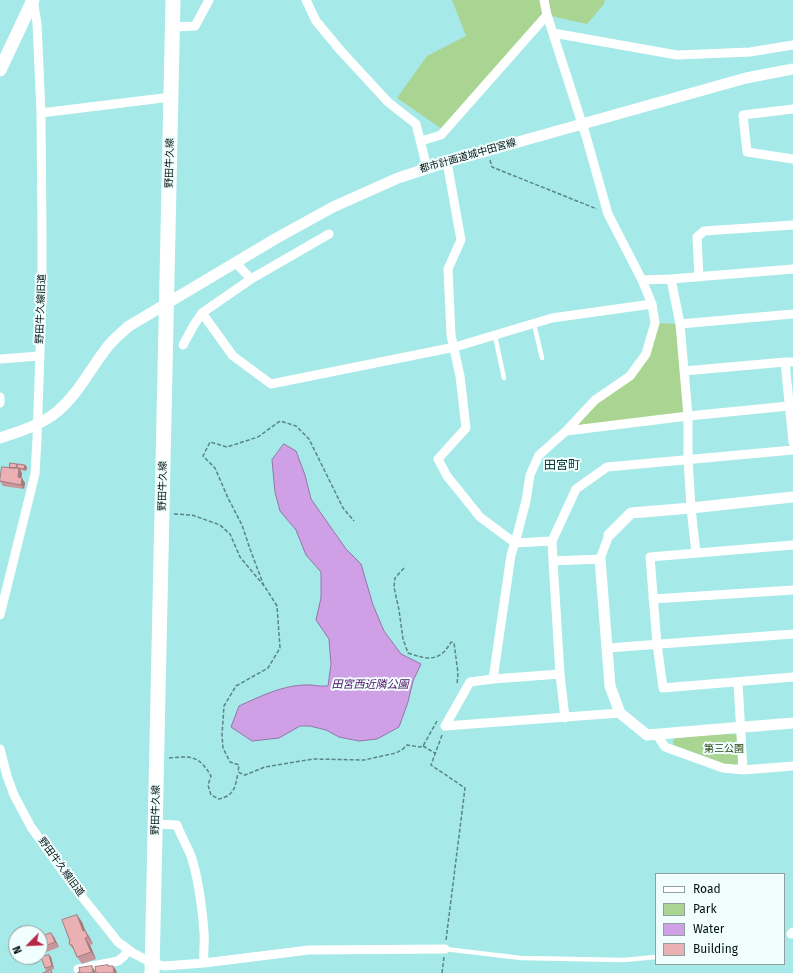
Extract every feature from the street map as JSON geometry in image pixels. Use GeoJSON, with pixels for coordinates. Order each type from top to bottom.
{"type":"FeatureCollection","features":[{"type":"Feature","properties":{"kind":"main road"},"geometry":{"type":"LineString","coordinates":[[0,70],[33,0]]}},
{"type":"Feature","properties":{"kind":"main road","name":"野田牛久線"},"geometry":{"type":"LineString","coordinates":[[152,968],[155,824],[161,758],[162,514],[173,0]]}},
{"type":"Feature","properties":{"kind":"street","name":"野田牛久線旧道"},"geometry":{"type":"LineString","coordinates":[[0,615],[34,474],[38,424],[42,279],[40,113],[37,23],[33,0]]}},
{"type":"Feature","properties":{"kind":"street"},"geometry":{"type":"LineString","coordinates":[[173,27],[195,26],[209,0]]}},
{"type":"Feature","properties":{"kind":"street"},"geometry":{"type":"LineString","coordinates":[[306,0],[316,21],[341,51],[388,102],[416,124],[427,168]]}},
{"type":"Feature","properties":{"kind":"street"},"geometry":{"type":"LineString","coordinates":[[493,679],[511,555],[526,501],[530,475],[539,455],[566,431],[595,400],[630,376],[646,354],[654,322],[652,304],[642,280],[608,214],[544,0]]}},
{"type":"Feature","properties":{"kind":"street"},"geometry":{"type":"LineString","coordinates":[[421,141],[441,135],[547,14]]}},
{"type":"Feature","properties":{"kind":"street"},"geometry":{"type":"LineString","coordinates":[[553,33],[677,55],[750,52],[793,45]]}},
{"type":"Feature","properties":{"kind":"street","name":"都市計画道城中田宮線"},"geometry":{"type":"LineString","coordinates":[[0,438],[38,424],[58,410],[73,396],[109,344],[129,326],[310,220],[353,197],[398,178],[487,150],[746,78],[793,69]]}},
{"type":"Feature","properties":{"kind":"street"},"geometry":{"type":"LineString","coordinates":[[40,113],[171,97]]}},
{"type":"Feature","properties":{"kind":"street"},"geometry":{"type":"LineString","coordinates":[[793,109],[743,115],[747,152],[793,159]]}},
{"type":"Feature","properties":{"kind":"street"},"geometry":{"type":"LineString","coordinates":[[447,162],[461,240],[448,269],[451,335],[455,347],[460,376],[466,428],[438,459],[446,476],[480,517],[515,543],[552,541]]}},
{"type":"Feature","properties":{"kind":"street"},"geometry":{"type":"LineString","coordinates":[[699,277],[697,237],[704,231],[793,225]]}},
{"type":"Feature","properties":{"kind":"street"},"geometry":{"type":"LineString","coordinates":[[183,345],[202,313],[251,279],[329,234]]}},
{"type":"Feature","properties":{"kind":"street"},"geometry":{"type":"LineString","coordinates":[[236,263],[251,279]]}},
{"type":"Feature","properties":{"kind":"street"},"geometry":{"type":"LineString","coordinates":[[642,280],[793,269]]}},
{"type":"Feature","properties":{"kind":"street"},"geometry":{"type":"LineString","coordinates":[[671,279],[680,324],[688,416],[688,459],[691,508],[696,553]]}},
{"type":"Feature","properties":{"kind":"street"},"geometry":{"type":"LineString","coordinates":[[202,313],[233,356],[271,384],[455,347],[552,318],[652,304]]}},
{"type":"Feature","properties":{"kind":"street"},"geometry":{"type":"LineString","coordinates":[[680,324],[793,314]]}},
{"type":"Feature","properties":{"kind":"street"},"geometry":{"type":"LineString","coordinates":[[0,359],[39,356]]}},
{"type":"Feature","properties":{"kind":"street"},"geometry":{"type":"LineString","coordinates":[[684,371],[789,362],[789,406],[793,442]]}},
{"type":"Feature","properties":{"kind":"street"},"geometry":{"type":"LineString","coordinates":[[0,397],[0,403]]}},
{"type":"Feature","properties":{"kind":"street"},"geometry":{"type":"LineString","coordinates":[[566,431],[688,416],[789,406]]}},
{"type":"Feature","properties":{"kind":"street"},"geometry":{"type":"LineString","coordinates":[[565,718],[560,674],[552,541],[576,489],[607,467],[793,450]]}},
{"type":"Feature","properties":{"kind":"street"},"geometry":{"type":"LineString","coordinates":[[793,497],[632,513],[609,535],[600,559],[610,686],[620,713],[647,736],[740,727],[793,724]]}},
{"type":"Feature","properties":{"kind":"street"},"geometry":{"type":"LineString","coordinates":[[793,545],[650,557],[657,644],[663,688],[793,677]]}},
{"type":"Feature","properties":{"kind":"street"},"geometry":{"type":"LineString","coordinates":[[553,561],[600,559]]}},
{"type":"Feature","properties":{"kind":"street"},"geometry":{"type":"LineString","coordinates":[[653,599],[793,590]]}},
{"type":"Feature","properties":{"kind":"street"},"geometry":{"type":"LineString","coordinates":[[608,648],[793,634]]}},
{"type":"Feature","properties":{"kind":"street"},"geometry":{"type":"LineString","coordinates":[[445,726],[470,682],[560,674]]}},
{"type":"Feature","properties":{"kind":"street"},"geometry":{"type":"LineString","coordinates":[[738,682],[743,770]]}},
{"type":"Feature","properties":{"kind":"street"},"geometry":{"type":"LineString","coordinates":[[445,726],[620,713]]}},
{"type":"Feature","properties":{"kind":"street"},"geometry":{"type":"LineString","coordinates":[[657,735],[665,747],[723,768],[743,770],[793,766]]}},
{"type":"Feature","properties":{"kind":"street","name":"野田牛久線旧道"},"geometry":{"type":"LineString","coordinates":[[0,749],[14,795],[31,827],[108,931],[118,942],[152,968]]}},
{"type":"Feature","properties":{"kind":"street"},"geometry":{"type":"LineString","coordinates":[[155,824],[177,825],[191,856],[202,908],[204,963]]}},
{"type":"Feature","properties":{"kind":"street"},"geometry":{"type":"LineString","coordinates":[[152,968],[309,950],[445,949]]}},
{"type":"Feature","properties":{"kind":"street"},"geometry":{"type":"LineString","coordinates":[[78,969],[118,961],[128,950]]}},
{"type":"Feature","properties":{"kind":"lane"},"geometry":{"type":"LineString","coordinates":[[534,324],[542,358]]}},
{"type":"Feature","properties":{"kind":"lane"},"geometry":{"type":"LineString","coordinates":[[495,336],[504,378]]}},
{"type":"Feature","properties":{"kind":"lane"},"geometry":{"type":"LineString","coordinates":[[445,949],[521,958],[623,960],[655,957]]}},
{"type":"Feature","properties":{"kind":"path"},"geometry":{"type":"LineString","coordinates":[[487,150],[492,167],[608,214]]}},
{"type":"Feature","properties":{"kind":"path"},"geometry":{"type":"LineString","coordinates":[[265,587],[242,525],[215,468],[203,456],[210,442],[227,447],[258,437],[280,421],[296,426],[309,439],[343,508],[354,521]]}},
{"type":"Feature","properties":{"kind":"path"},"geometry":{"type":"LineString","coordinates":[[161,758],[183,757],[198,759],[206,767],[211,776],[208,785],[212,795],[219,799],[227,797],[234,790],[239,765],[230,762],[223,748],[222,735],[224,706],[236,686],[268,668],[280,648],[277,606],[265,587],[240,557],[230,534],[220,525],[192,515],[162,514]]}},
{"type":"Feature","properties":{"kind":"path"},"geometry":{"type":"LineString","coordinates":[[404,568],[395,578],[394,587],[403,639],[408,653],[416,656],[434,658],[446,652],[451,642],[454,644],[458,673],[457,689]]}},
{"type":"Feature","properties":{"kind":"path"},"geometry":{"type":"LineString","coordinates":[[423,746],[439,717]]}},
{"type":"Feature","properties":{"kind":"path"},"geometry":{"type":"LineString","coordinates":[[442,973],[466,788],[431,765],[445,726]]}},
{"type":"Feature","properties":{"kind":"path"},"geometry":{"type":"LineString","coordinates":[[238,772],[245,775],[265,767],[313,759],[364,760],[396,753],[403,749],[406,745],[423,746],[436,753]]}},
{"type":"Feature","properties":{"kind":"green space"},"geometry":{"type":"Polygon","coordinates":[[[452,0],[605,0],[604,4],[587,24],[547,15],[442,129],[397,98],[427,56],[466,36],[452,0]]]}},
{"type":"Feature","properties":{"kind":"green space"},"geometry":{"type":"Polygon","coordinates":[[[655,323],[680,324],[688,416],[566,431],[595,400],[630,376],[646,354],[655,323]]]}},
{"type":"Feature","properties":{"kind":"green space","name":"第三公園"},"geometry":{"type":"Polygon","coordinates":[[[733,734],[739,736],[740,762],[730,766],[674,745],[673,741],[675,738],[680,736],[733,734]]]}},
{"type":"Feature","properties":{"kind":"water","name":"田宮西近隣公園"},"geometry":{"type":"Polygon","coordinates":[[[284,444],[296,451],[305,475],[311,499],[346,549],[361,564],[373,605],[384,631],[401,654],[421,664],[413,681],[408,702],[399,727],[377,739],[359,741],[339,737],[326,730],[310,726],[300,726],[279,738],[252,741],[231,727],[239,706],[262,696],[287,687],[306,685],[328,686],[331,664],[329,639],[316,620],[321,598],[321,572],[306,555],[296,530],[280,511],[275,492],[272,460],[284,444]]]}},
{"type":"Feature","properties":{"kind":"building"},"geometry":{"type":"Polygon","coordinates":[[[10,463],[17,464],[16,468],[10,468],[10,463]]]}},
{"type":"Feature","properties":{"kind":"building"},"geometry":{"type":"Polygon","coordinates":[[[18,464],[25,465],[24,469],[17,468],[18,464]]]}},
{"type":"Feature","properties":{"kind":"building"},"geometry":{"type":"Polygon","coordinates":[[[2,467],[19,468],[18,477],[22,478],[21,485],[0,481],[2,467]]]}},
{"type":"Feature","properties":{"kind":"building"},"geometry":{"type":"Polygon","coordinates":[[[77,915],[83,931],[85,930],[88,937],[85,938],[91,952],[77,957],[72,945],[70,945],[70,941],[62,920],[77,915]]]}},
{"type":"Feature","properties":{"kind":"building"},"geometry":{"type":"Polygon","coordinates":[[[51,933],[55,942],[48,945],[48,934],[51,933]]]}},
{"type":"Feature","properties":{"kind":"building"},"geometry":{"type":"Polygon","coordinates":[[[48,955],[52,966],[45,968],[44,965],[48,965],[48,955]]]}},
{"type":"Feature","properties":{"kind":"building"},"geometry":{"type":"Polygon","coordinates":[[[108,965],[113,966],[114,973],[96,973],[95,967],[108,965]]]}},
{"type":"Feature","properties":{"kind":"building"},"geometry":{"type":"Polygon","coordinates":[[[92,966],[93,972],[78,973],[80,972],[79,968],[92,966]]]}},
{"type":"Feature","properties":{"kind":"building"},"geometry":{"type":"Polygon","coordinates":[[[51,970],[52,973],[43,973],[51,970]]]}},
{"type":"Feature","properties":{"kind":"district","name":"田宮町"},"geometry":{"type":"Point","coordinates":[562,466]}}]}
